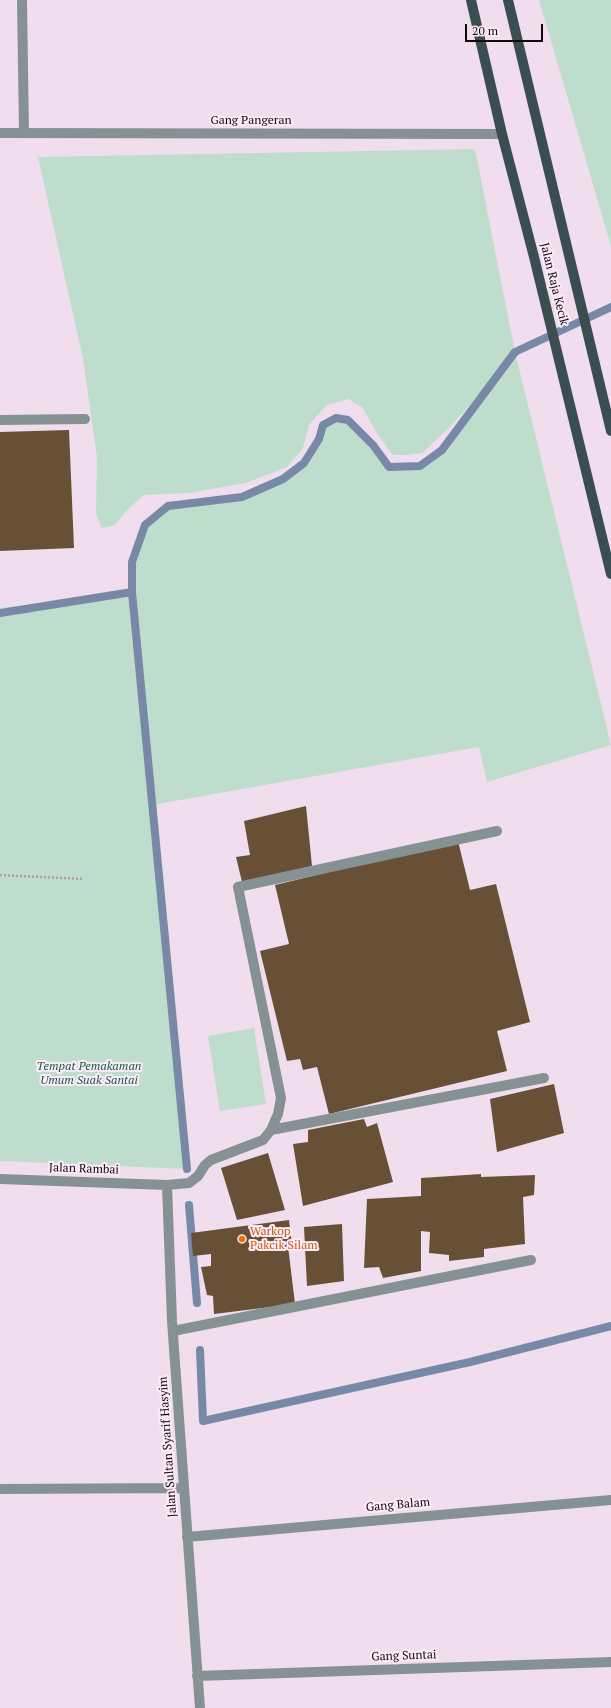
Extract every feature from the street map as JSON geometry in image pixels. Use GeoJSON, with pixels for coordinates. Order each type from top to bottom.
{"type":"FeatureCollection","features":[{"type":"Feature","properties":{"kind":"main road","name":"Jalan Raja Kecik"},"geometry":{"type":"LineString","coordinates":[[471,0],[502,134],[534,256],[611,574]]}},
{"type":"Feature","properties":{"kind":"main road","name":"Jalan Raja Kecik"},"geometry":{"type":"LineString","coordinates":[[508,0],[611,431]]}},
{"type":"Feature","properties":{"kind":"street"},"geometry":{"type":"LineString","coordinates":[[22,0],[24,133]]}},
{"type":"Feature","properties":{"kind":"street","name":"Gang Pangeran"},"geometry":{"type":"LineString","coordinates":[[0,133],[502,134]]}},
{"type":"Feature","properties":{"kind":"street"},"geometry":{"type":"LineString","coordinates":[[0,420],[85,419]]}},
{"type":"Feature","properties":{"kind":"street"},"geometry":{"type":"LineString","coordinates":[[271,1130],[278,1114],[281,1098],[238,886],[497,831]]}},
{"type":"Feature","properties":{"kind":"street"},"geometry":{"type":"LineString","coordinates":[[271,1130],[544,1078]]}},
{"type":"Feature","properties":{"kind":"street","name":"Jalan Rambai"},"geometry":{"type":"LineString","coordinates":[[0,1179],[167,1185],[189,1183],[198,1176],[211,1160],[263,1140],[271,1130]]}},
{"type":"Feature","properties":{"kind":"street","name":"Jalan Sultan Syarif Hasyim"},"geometry":{"type":"LineString","coordinates":[[167,1185],[173,1331],[200,1708]]}},
{"type":"Feature","properties":{"kind":"street"},"geometry":{"type":"LineString","coordinates":[[173,1331],[531,1260]]}},
{"type":"Feature","properties":{"kind":"street"},"geometry":{"type":"LineString","coordinates":[[0,1489],[184,1488]]}},
{"type":"Feature","properties":{"kind":"street","name":"Gang Balam"},"geometry":{"type":"LineString","coordinates":[[187,1537],[611,1500]]}},
{"type":"Feature","properties":{"kind":"street","name":"Gang Suntai"},"geometry":{"type":"LineString","coordinates":[[197,1676],[611,1662]]}},
{"type":"Feature","properties":{"kind":"path"},"geometry":{"type":"LineString","coordinates":[[0,876],[82,880]]}},
{"type":"Feature","properties":{"kind":"green space"},"geometry":{"type":"Polygon","coordinates":[[[539,0],[611,0],[611,246],[539,0]]]}},
{"type":"Feature","properties":{"kind":"green space","name":"Tempat Pemakaman Umum Suak Santai"},"geometry":{"type":"Polygon","coordinates":[[[475,149],[515,352],[611,745],[487,782],[479,747],[152,805],[187,1169],[0,1161],[0,608],[132,592],[132,562],[145,525],[163,510],[242,497],[283,479],[304,463],[319,439],[323,425],[336,418],[348,420],[373,445],[389,467],[420,466],[442,450],[508,362],[450,427],[422,453],[393,455],[378,435],[362,407],[348,399],[327,405],[309,425],[303,448],[287,467],[246,483],[189,493],[144,495],[126,511],[115,525],[102,528],[96,514],[97,457],[83,359],[38,157],[475,149]]]}},
{"type":"Feature","properties":{"kind":"green space"},"geometry":{"type":"Polygon","coordinates":[[[254,1028],[266,1104],[220,1111],[208,1036],[254,1028]]]}},
{"type":"Feature","properties":{"kind":"building"},"geometry":{"type":"Polygon","coordinates":[[[69,430],[74,548],[0,551],[0,432],[69,430]]]}},
{"type":"Feature","properties":{"kind":"building"},"geometry":{"type":"Polygon","coordinates":[[[306,806],[312,866],[242,882],[236,857],[250,855],[244,821],[306,806]]]}},
{"type":"Feature","properties":{"kind":"building"},"geometry":{"type":"Polygon","coordinates":[[[458,841],[470,890],[496,884],[530,1022],[497,1031],[507,1071],[329,1114],[317,1067],[303,1070],[300,1059],[287,1061],[260,951],[289,944],[275,885],[458,841]]]}},
{"type":"Feature","properties":{"kind":"building"},"geometry":{"type":"Polygon","coordinates":[[[554,1084],[564,1133],[497,1152],[490,1099],[554,1084]]]}},
{"type":"Feature","properties":{"kind":"building"},"geometry":{"type":"Polygon","coordinates":[[[364,1119],[367,1127],[377,1123],[393,1182],[303,1206],[293,1144],[308,1142],[308,1130],[364,1119]]]}},
{"type":"Feature","properties":{"kind":"building"},"geometry":{"type":"Polygon","coordinates":[[[268,1153],[285,1210],[237,1220],[221,1168],[268,1153]]]}},
{"type":"Feature","properties":{"kind":"building"},"geometry":{"type":"Polygon","coordinates":[[[481,1174],[481,1177],[535,1175],[534,1195],[523,1197],[525,1244],[484,1249],[484,1257],[449,1261],[449,1255],[429,1253],[430,1232],[421,1231],[421,1271],[383,1278],[379,1267],[364,1268],[367,1199],[421,1196],[421,1178],[481,1174]]]}},
{"type":"Feature","properties":{"kind":"building"},"geometry":{"type":"Polygon","coordinates":[[[289,1220],[292,1246],[288,1246],[295,1304],[214,1314],[213,1296],[207,1295],[201,1267],[211,1266],[211,1254],[193,1256],[191,1233],[289,1220]]]}},
{"type":"Feature","properties":{"kind":"building"},"geometry":{"type":"Polygon","coordinates":[[[342,1224],[344,1281],[307,1286],[304,1227],[342,1224]]]}},
{"type":"Feature","properties":{"kind":"waterway"},"geometry":{"type":"LineString","coordinates":[[0,613],[132,592],[132,562],[145,525],[168,506],[242,497],[283,479],[304,463],[319,439],[323,425],[336,418],[348,420],[373,445],[389,467],[420,466],[442,450],[515,352],[611,307]]}},
{"type":"Feature","properties":{"kind":"waterway"},"geometry":{"type":"LineString","coordinates":[[132,592],[187,1169]]}},
{"type":"Feature","properties":{"kind":"waterway"},"geometry":{"type":"LineString","coordinates":[[189,1205],[197,1303]]}},
{"type":"Feature","properties":{"kind":"waterway"},"geometry":{"type":"LineString","coordinates":[[200,1350],[203,1421],[470,1362],[611,1326]]}},
{"type":"Feature","properties":{"kind":"place","name":"Warkop Pakcik Silam"},"geometry":{"type":"Point","coordinates":[242,1239]}}]}
